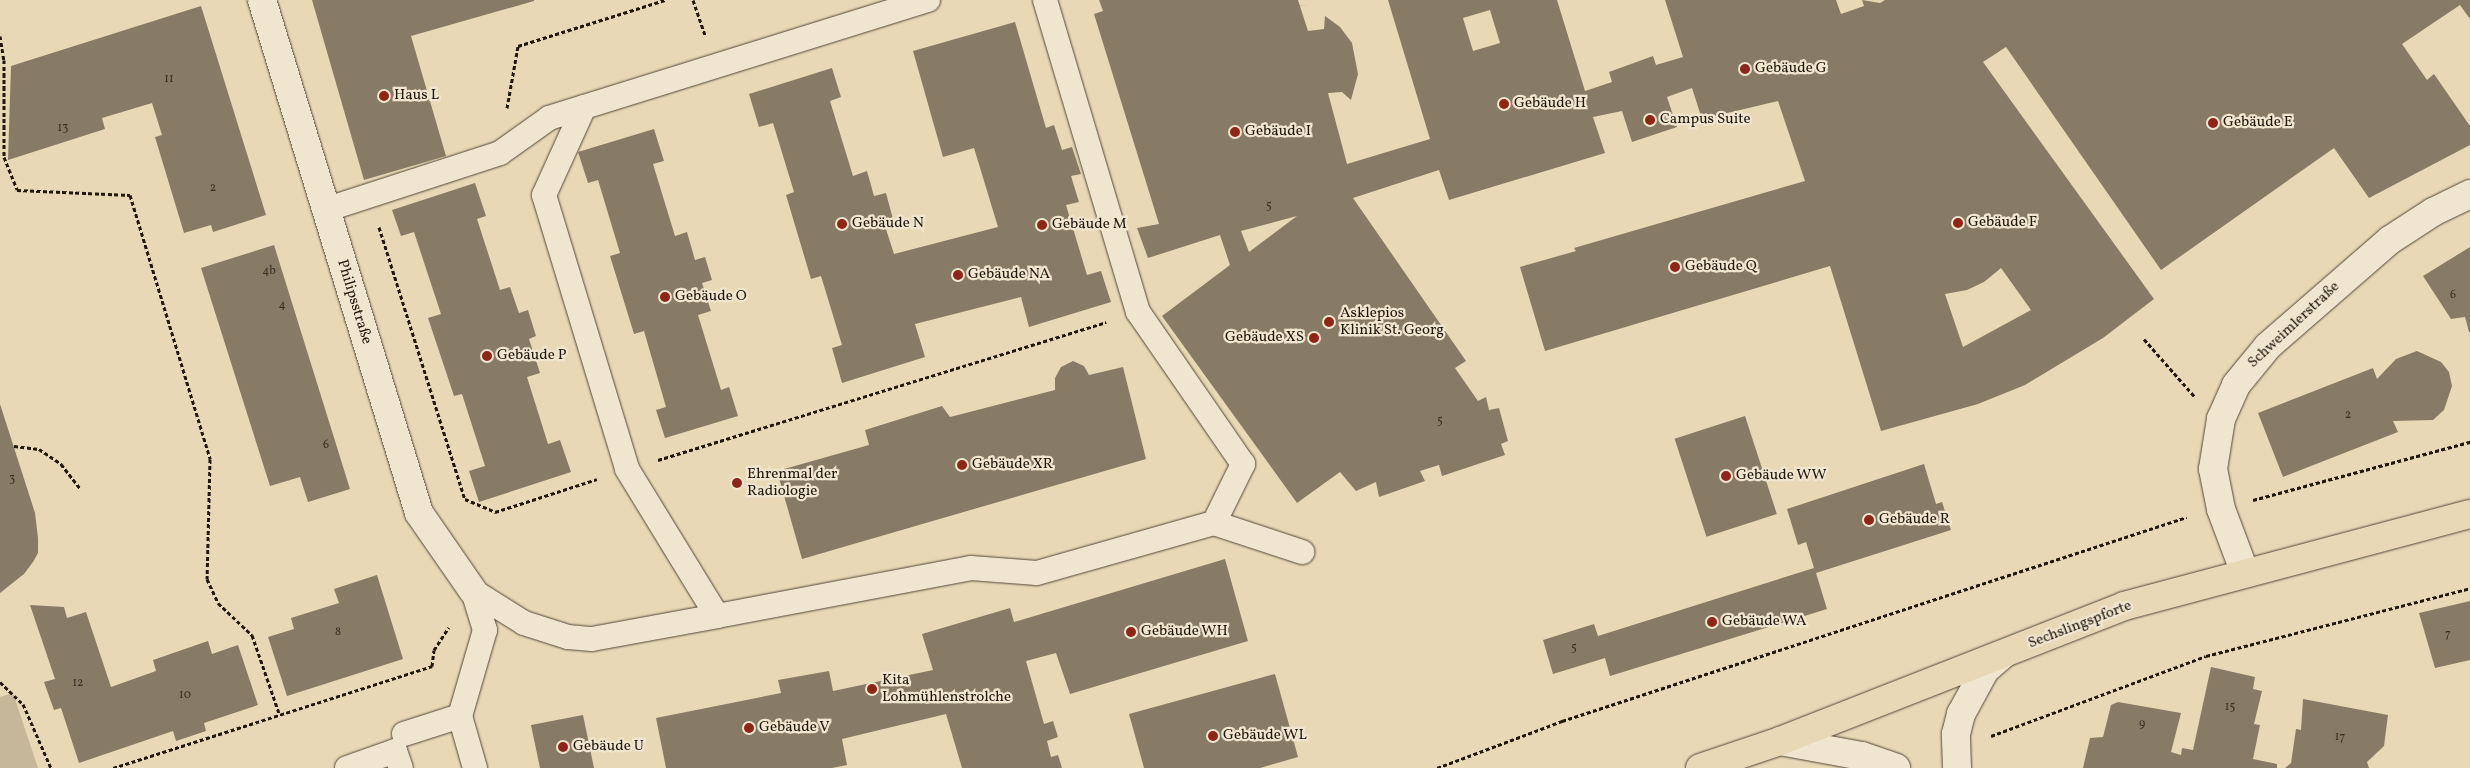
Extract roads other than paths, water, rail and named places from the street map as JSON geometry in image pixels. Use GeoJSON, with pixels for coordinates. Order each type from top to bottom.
{"type":"FeatureCollection","features":[{"type":"Feature","properties":{"kind":"main road","name":"Sechslingspforte"},"geometry":{"type":"LineString","coordinates":[[1700,768],[1780,741],[2124,606],[2470,514]]}},
{"type":"Feature","properties":{"kind":"street","name":"Philipsstraße"},"geometry":{"type":"LineString","coordinates":[[262,0],[419,513],[473,592]]}},
{"type":"Feature","properties":{"kind":"street","name":"Schweimlerstraße"},"geometry":{"type":"LineString","coordinates":[[2245,573],[2221,508],[2213,470],[2221,419],[2243,373],[2268,346],[2395,236],[2432,212],[2470,194]]}},
{"type":"Feature","properties":{"kind":"street"},"geometry":{"type":"LineString","coordinates":[[1956,759],[1961,714],[1972,690],[1985,670],[2002,655]]}},
{"type":"Feature","properties":{"kind":"street"},"geometry":{"type":"LineString","coordinates":[[1780,741],[1862,756],[1896,768]]}},
{"type":"Feature","properties":{"kind":"lane"},"geometry":{"type":"LineString","coordinates":[[325,210],[500,153],[549,118],[928,0]]}},
{"type":"Feature","properties":{"kind":"lane"},"geometry":{"type":"LineString","coordinates":[[1045,0],[1138,312],[1243,464],[1214,523]]}},
{"type":"Feature","properties":{"kind":"lane"},"geometry":{"type":"LineString","coordinates":[[584,107],[544,195],[627,469],[717,616]]}},
{"type":"Feature","properties":{"kind":"lane"},"geometry":{"type":"LineString","coordinates":[[473,592],[524,622],[568,638],[592,639],[971,568],[1037,573],[1214,523],[1302,552]]}},
{"type":"Feature","properties":{"kind":"lane"},"geometry":{"type":"LineString","coordinates":[[473,592],[485,630],[460,716],[475,768]]}},
{"type":"Feature","properties":{"kind":"lane"},"geometry":{"type":"LineString","coordinates":[[404,734],[460,716]]}},
{"type":"Feature","properties":{"kind":"lane"},"geometry":{"type":"LineString","coordinates":[[347,768],[395,751],[401,768]]}},
{"type":"Feature","properties":{"kind":"place","name":"Gebäude G"},"geometry":{"type":"Point","coordinates":[1745,69]}},
{"type":"Feature","properties":{"kind":"place","name":"Haus L"},"geometry":{"type":"Point","coordinates":[384,96]}},
{"type":"Feature","properties":{"kind":"place","name":"Gebäude H"},"geometry":{"type":"Point","coordinates":[1504,104]}},
{"type":"Feature","properties":{"kind":"place","name":"Campus Suite"},"geometry":{"type":"Point","coordinates":[1650,120]}},
{"type":"Feature","properties":{"kind":"place","name":"Gebäude E"},"geometry":{"type":"Point","coordinates":[2213,123]}},
{"type":"Feature","properties":{"kind":"place","name":"Gebäude I"},"geometry":{"type":"Point","coordinates":[1235,132]}},
{"type":"Feature","properties":{"kind":"place","name":"Gebäude F"},"geometry":{"type":"Point","coordinates":[1958,223]}},
{"type":"Feature","properties":{"kind":"place","name":"Gebäude N"},"geometry":{"type":"Point","coordinates":[842,224]}},
{"type":"Feature","properties":{"kind":"place","name":"Gebäude M"},"geometry":{"type":"Point","coordinates":[1042,225]}},
{"type":"Feature","properties":{"kind":"place","name":"Gebäude Q"},"geometry":{"type":"Point","coordinates":[1675,267]}},
{"type":"Feature","properties":{"kind":"place","name":"Gebäude NA"},"geometry":{"type":"Point","coordinates":[958,275]}},
{"type":"Feature","properties":{"kind":"place","name":"Gebäude O"},"geometry":{"type":"Point","coordinates":[665,297]}},
{"type":"Feature","properties":{"kind":"place","name":"Asklepios Klinik St. Georg"},"geometry":{"type":"Point","coordinates":[1329,322]}},
{"type":"Feature","properties":{"kind":"place","name":"Gebäude XS"},"geometry":{"type":"Point","coordinates":[1314,338]}},
{"type":"Feature","properties":{"kind":"place","name":"Gebäude P"},"geometry":{"type":"Point","coordinates":[487,356]}},
{"type":"Feature","properties":{"kind":"place","name":"Gebäude XR"},"geometry":{"type":"Point","coordinates":[962,465]}},
{"type":"Feature","properties":{"kind":"place","name":"Gebäude WW"},"geometry":{"type":"Point","coordinates":[1726,476]}},
{"type":"Feature","properties":{"kind":"place","name":"Ehrenmal der Radiologie"},"geometry":{"type":"Point","coordinates":[737,483]}},
{"type":"Feature","properties":{"kind":"place","name":"Gebäude R"},"geometry":{"type":"Point","coordinates":[1869,520]}},
{"type":"Feature","properties":{"kind":"place","name":"Gebäude WA"},"geometry":{"type":"Point","coordinates":[1712,622]}},
{"type":"Feature","properties":{"kind":"place","name":"Gebäude WH"},"geometry":{"type":"Point","coordinates":[1131,632]}},
{"type":"Feature","properties":{"kind":"place","name":"Kita Lohmühlenstrolche"},"geometry":{"type":"Point","coordinates":[872,689]}},
{"type":"Feature","properties":{"kind":"place","name":"Gebäude V"},"geometry":{"type":"Point","coordinates":[749,728]}},
{"type":"Feature","properties":{"kind":"place","name":"Gebäude WL"},"geometry":{"type":"Point","coordinates":[1213,736]}},
{"type":"Feature","properties":{"kind":"place","name":"Gebäude U"},"geometry":{"type":"Point","coordinates":[563,747]}}]}
